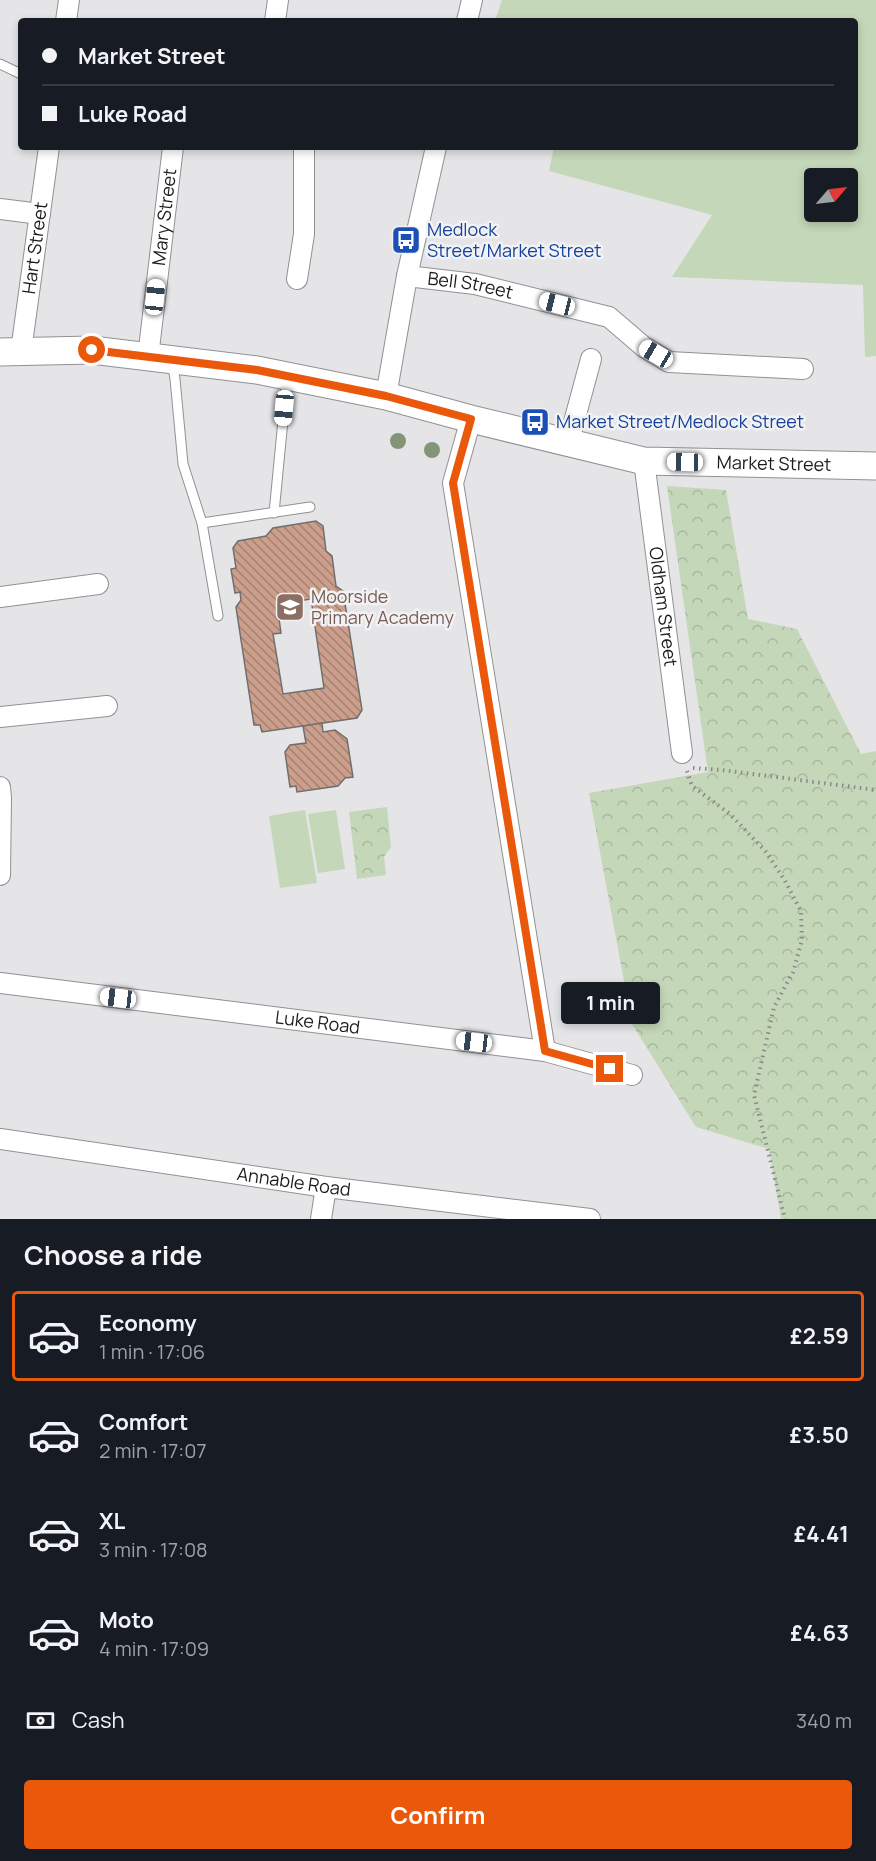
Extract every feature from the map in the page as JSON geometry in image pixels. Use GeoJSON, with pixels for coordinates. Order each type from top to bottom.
{"type":"FeatureCollection","features":[{"type":"Feature","properties":{"kind":"street"},"geometry":{"type":"LineString","coordinates":[[66,18],[69,0]]}},
{"type":"Feature","properties":{"kind":"street"},"geometry":{"type":"LineString","coordinates":[[275,18],[278,0]]}},
{"type":"Feature","properties":{"kind":"street"},"geometry":{"type":"LineString","coordinates":[[468,18],[472,0]]}},
{"type":"Feature","properties":{"kind":"street","name":"Hart Street"},"geometry":{"type":"LineString","coordinates":[[11,351],[40,214],[49,150]]}},
{"type":"Feature","properties":{"kind":"street","name":"Mary Street"},"geometry":{"type":"LineString","coordinates":[[160,359],[172,150]]}},
{"type":"Feature","properties":{"kind":"street"},"geometry":{"type":"LineString","coordinates":[[297,279],[304,234],[304,150]]}},
{"type":"Feature","properties":{"kind":"street"},"geometry":{"type":"LineString","coordinates":[[386,396],[407,276],[435,150]]}},
{"type":"Feature","properties":{"kind":"street"},"geometry":{"type":"LineString","coordinates":[[0,209],[40,214]]}},
{"type":"Feature","properties":{"kind":"street","name":"Bell Street"},"geometry":{"type":"LineString","coordinates":[[407,276],[475,284],[609,317],[644,347],[669,362],[803,369]]}},
{"type":"Feature","properties":{"kind":"street","name":"Market Street"},"geometry":{"type":"LineString","coordinates":[[11,351],[92,350],[257,370],[386,396],[567,444],[644,461],[876,466]]}},
{"type":"Feature","properties":{"kind":"street"},"geometry":{"type":"LineString","coordinates":[[567,444],[591,359]]}},
{"type":"Feature","properties":{"kind":"street"},"geometry":{"type":"LineString","coordinates":[[471,419],[453,483],[545,1051]]}},
{"type":"Feature","properties":{"kind":"street","name":"Oldham Street"},"geometry":{"type":"LineString","coordinates":[[644,461],[682,753]]}},
{"type":"Feature","properties":{"kind":"street"},"geometry":{"type":"LineString","coordinates":[[0,597],[98,584]]}},
{"type":"Feature","properties":{"kind":"street"},"geometry":{"type":"LineString","coordinates":[[0,717],[107,706]]}},
{"type":"Feature","properties":{"kind":"street"},"geometry":{"type":"LineString","coordinates":[[0,787],[0,875]]}},
{"type":"Feature","properties":{"kind":"street","name":"Luke Road"},"geometry":{"type":"LineString","coordinates":[[0,983],[545,1051],[632,1075]]}},
{"type":"Feature","properties":{"kind":"street","name":"Annable Road"},"geometry":{"type":"LineString","coordinates":[[0,1139],[326,1187],[590,1219]]}},
{"type":"Feature","properties":{"kind":"street"},"geometry":{"type":"LineString","coordinates":[[321,1219],[326,1187]]}},
{"type":"Feature","properties":{"kind":"lane"},"geometry":{"type":"LineString","coordinates":[[0,64],[18,73]]}},
{"type":"Feature","properties":{"kind":"lane"},"geometry":{"type":"LineString","coordinates":[[160,359],[175,379],[183,464],[202,523],[218,616]]}},
{"type":"Feature","properties":{"kind":"lane"},"geometry":{"type":"LineString","coordinates":[[274,513],[287,377]]}},
{"type":"Feature","properties":{"kind":"lane"},"geometry":{"type":"LineString","coordinates":[[202,523],[310,507]]}},
{"type":"Feature","properties":{"kind":"path"},"geometry":{"type":"LineString","coordinates":[[785,1219],[754,1095],[774,1007],[793,972],[802,940],[801,911],[766,852],[730,814],[692,786],[687,768],[722,770],[876,790]]}},
{"type":"Feature","properties":{"kind":"green space"},"geometry":{"type":"Polygon","coordinates":[[[502,0],[876,0],[876,356],[865,357],[863,285],[672,277],[712,215],[549,171],[553,150],[858,150],[858,18],[496,18],[502,0]]]}},
{"type":"Feature","properties":{"kind":"green space"},"geometry":{"type":"Polygon","coordinates":[[[667,486],[726,490],[748,619],[797,629],[861,754],[876,751],[876,1219],[781,1219],[769,1149],[696,1127],[632,1024],[589,793],[708,772],[667,486]]]}},
{"type":"Feature","properties":{"kind":"green space"},"geometry":{"type":"Polygon","coordinates":[[[387,807],[391,847],[384,857],[386,875],[357,879],[349,812],[387,807]]]}},
{"type":"Feature","properties":{"kind":"green space"},"geometry":{"type":"Polygon","coordinates":[[[305,810],[317,883],[280,888],[269,816],[305,810]]]}},
{"type":"Feature","properties":{"kind":"green space"},"geometry":{"type":"Polygon","coordinates":[[[336,810],[345,869],[318,873],[308,814],[336,810]]]}},
{"type":"Feature","properties":{"kind":"building"},"geometry":{"type":"Polygon","coordinates":[[[316,521],[323,526],[326,551],[332,556],[336,586],[343,591],[362,710],[357,718],[262,732],[260,725],[254,725],[236,607],[241,600],[240,592],[235,593],[231,569],[236,568],[233,548],[238,541],[266,536],[273,528],[316,521]],[[311,599],[277,604],[281,633],[273,634],[283,694],[324,688],[311,599]]]}},
{"type":"Feature","properties":{"kind":"building"},"geometry":{"type":"Polygon","coordinates":[[[322,723],[323,732],[335,730],[347,739],[353,777],[345,778],[338,786],[297,792],[296,786],[290,787],[285,752],[290,745],[306,743],[303,726],[322,723]]]}},
{"type":"Feature","properties":{"kind":"place","name":"Medlock Street/Market Street"},"geometry":{"type":"Point","coordinates":[406,240]}},
{"type":"Feature","properties":{"kind":"place","name":"Market Street/Medlock Street"},"geometry":{"type":"Point","coordinates":[535,422]}},
{"type":"Feature","properties":{"kind":"place","name":"Moorside Primary Academy"},"geometry":{"type":"Point","coordinates":[290,607]}},
{"type":"Feature","properties":{"kind":"route"},"geometry":{"type":"LineString","coordinates":[[92,350],[257,370],[386,396],[471,419],[453,483],[545,1051],[610,1069]]}}]}
